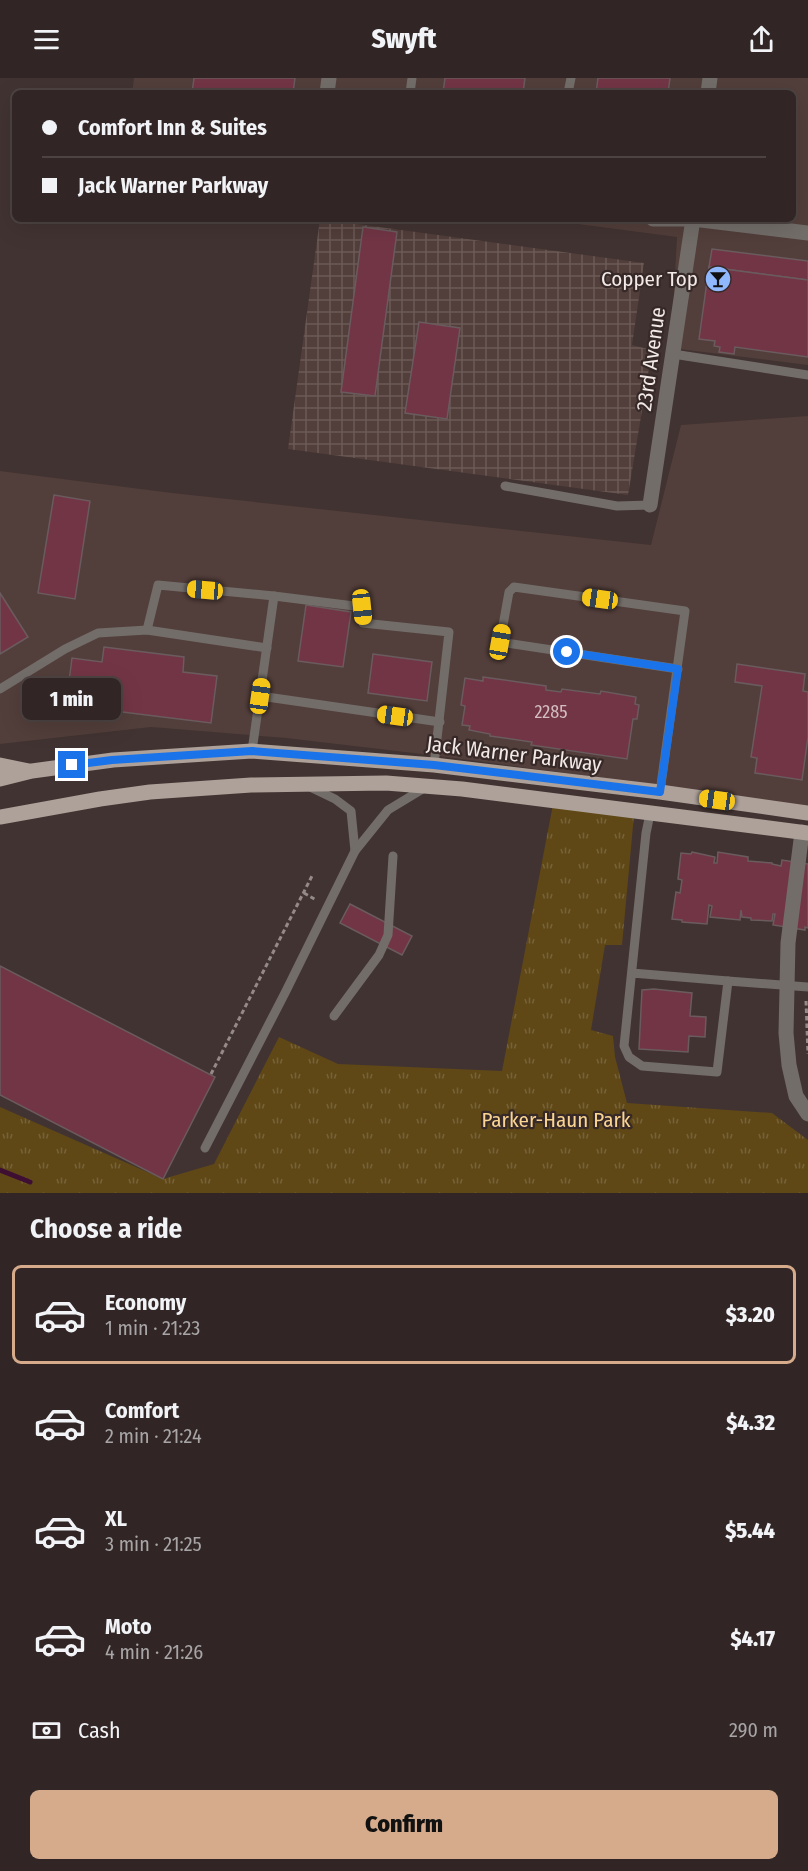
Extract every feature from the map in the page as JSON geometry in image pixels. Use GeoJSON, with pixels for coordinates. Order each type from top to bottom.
{"type":"FeatureCollection","features":[{"type":"Feature","properties":{"kind":"main road","name":"Jack Warner Parkway"},"geometry":{"type":"LineString","coordinates":[[0,780],[32,771],[112,760],[252,751],[434,765],[660,792],[808,813]]}},
{"type":"Feature","properties":{"kind":"main road"},"geometry":{"type":"LineString","coordinates":[[0,765],[32,771]]}},
{"type":"Feature","properties":{"kind":"main road","name":"Jack Warner Parkway"},"geometry":{"type":"LineString","coordinates":[[0,817],[150,792],[365,782],[428,785],[805,832]]}},
{"type":"Feature","properties":{"kind":"street","name":"23rd Avenue"},"geometry":{"type":"LineString","coordinates":[[650,505],[693,222]]}},
{"type":"Feature","properties":{"kind":"street"},"geometry":{"type":"LineString","coordinates":[[716,222],[808,234]]}},
{"type":"Feature","properties":{"kind":"street"},"geometry":{"type":"LineString","coordinates":[[805,832],[788,943],[786,1033],[789,1065],[796,1096],[808,1114]]}},
{"type":"Feature","properties":{"kind":"lane"},"geometry":{"type":"LineString","coordinates":[[673,354],[808,375]]}},
{"type":"Feature","properties":{"kind":"lane"},"geometry":{"type":"LineString","coordinates":[[506,486],[617,506],[650,505]]}},
{"type":"Feature","properties":{"kind":"lane"},"geometry":{"type":"LineString","coordinates":[[147,630],[158,585],[362,607],[363,623],[449,632],[434,765]]}},
{"type":"Feature","properties":{"kind":"lane"},"geometry":{"type":"LineString","coordinates":[[660,792],[678,669],[685,612],[514,587],[509,592],[500,642],[678,669]]}},
{"type":"Feature","properties":{"kind":"lane"},"geometry":{"type":"LineString","coordinates":[[252,751],[274,596]]}},
{"type":"Feature","properties":{"kind":"lane"},"geometry":{"type":"LineString","coordinates":[[0,689],[65,649],[98,633],[147,630],[267,648]]}},
{"type":"Feature","properties":{"kind":"lane"},"geometry":{"type":"LineString","coordinates":[[260,696],[440,722]]}},
{"type":"Feature","properties":{"kind":"lane"},"geometry":{"type":"LineString","coordinates":[[303,784],[335,799],[351,811],[355,851]]}},
{"type":"Feature","properties":{"kind":"lane"},"geometry":{"type":"LineString","coordinates":[[205,1148],[355,851],[388,810],[428,785]]}},
{"type":"Feature","properties":{"kind":"lane"},"geometry":{"type":"LineString","coordinates":[[650,814],[646,833],[624,1046],[629,1057],[642,1066],[717,1072],[728,981]]}},
{"type":"Feature","properties":{"kind":"lane"},"geometry":{"type":"LineString","coordinates":[[334,1016],[380,955],[388,935],[393,856]]}},
{"type":"Feature","properties":{"kind":"lane"},"geometry":{"type":"LineString","coordinates":[[632,973],[808,987]]}},
{"type":"Feature","properties":{"kind":"path"},"geometry":{"type":"LineString","coordinates":[[211,1074],[314,874]]}},
{"type":"Feature","properties":{"kind":"path"},"geometry":{"type":"LineString","coordinates":[[806,1001],[808,1054]]}},
{"type":"Feature","properties":{"kind":"shaded area"},"geometry":{"type":"Polygon","coordinates":[[[134,78],[808,78],[808,365],[671,348],[677,237],[563,222],[796,222],[796,90],[132,90],[134,78]]]}},
{"type":"Feature","properties":{"kind":"shaded area"},"geometry":{"type":"Polygon","coordinates":[[[320,222],[342,222],[644,263],[632,345],[652,350],[628,495],[288,449],[320,222]]]}},
{"type":"Feature","properties":{"kind":"shaded area"},"geometry":{"type":"Polygon","coordinates":[[[808,416],[808,806],[439,756],[286,738],[151,727],[0,744],[0,471],[172,493],[651,545],[681,425],[808,416]]]}},
{"type":"Feature","properties":{"kind":"green space","name":"Parker-Haun Park"},"geometry":{"type":"Polygon","coordinates":[[[555,794],[635,804],[622,945],[605,945],[591,1030],[613,1036],[615,1057],[627,1103],[772,1113],[808,1140],[808,1193],[0,1193],[0,1107],[163,1179],[214,1164],[279,1037],[338,1064],[502,1071],[555,794]]]}},
{"type":"Feature","properties":{"kind":"building"},"geometry":{"type":"Polygon","coordinates":[[[194,78],[295,78],[293,90],[192,90],[194,78]]]}},
{"type":"Feature","properties":{"kind":"building"},"geometry":{"type":"Polygon","coordinates":[[[445,78],[525,78],[523,90],[443,90],[445,78]]]}},
{"type":"Feature","properties":{"kind":"building"},"geometry":{"type":"Polygon","coordinates":[[[598,78],[670,78],[668,90],[596,90],[598,78]]]}},
{"type":"Feature","properties":{"kind":"building"},"geometry":{"type":"Polygon","coordinates":[[[363,227],[397,232],[375,396],[341,392],[363,227]]]}},
{"type":"Feature","properties":{"kind":"building"},"geometry":{"type":"Polygon","coordinates":[[[712,249],[808,261],[808,280],[709,267],[712,249]]]}},
{"type":"Feature","properties":{"kind":"building"},"geometry":{"type":"Polygon","coordinates":[[[709,267],[808,280],[808,357],[735,347],[734,354],[719,352],[720,347],[714,346],[715,341],[699,339],[709,267]]]}},
{"type":"Feature","properties":{"kind":"building"},"geometry":{"type":"Polygon","coordinates":[[[419,322],[460,328],[447,419],[405,413],[419,322]]]}},
{"type":"Feature","properties":{"kind":"building"},"geometry":{"type":"Polygon","coordinates":[[[54,495],[90,501],[75,599],[38,593],[54,495]]]}},
{"type":"Feature","properties":{"kind":"building"},"geometry":{"type":"Polygon","coordinates":[[[0,593],[28,637],[0,654],[0,593]]]}},
{"type":"Feature","properties":{"kind":"building"},"geometry":{"type":"Polygon","coordinates":[[[306,605],[351,612],[343,667],[298,661],[306,605]]]}},
{"type":"Feature","properties":{"kind":"building"},"geometry":{"type":"Polygon","coordinates":[[[104,647],[184,657],[183,672],[217,676],[211,723],[66,705],[72,658],[102,662],[104,647]]]}},
{"type":"Feature","properties":{"kind":"building"},"geometry":{"type":"Polygon","coordinates":[[[373,654],[432,662],[427,701],[368,693],[373,654]]]}},
{"type":"Feature","properties":{"kind":"building"},"geometry":{"type":"Polygon","coordinates":[[[737,664],[805,674],[803,691],[808,692],[808,737],[802,780],[755,773],[757,758],[751,757],[762,686],[735,682],[737,664]]]}},
{"type":"Feature","properties":{"kind":"building"},"geometry":{"type":"Polygon","coordinates":[[[483,677],[546,686],[546,690],[561,692],[562,689],[600,694],[601,691],[636,697],[635,704],[639,705],[637,719],[633,719],[627,759],[531,745],[532,742],[490,736],[490,734],[469,730],[470,726],[462,725],[465,706],[461,705],[465,678],[483,681],[483,677]]]}},
{"type":"Feature","properties":{"kind":"building"},"geometry":{"type":"Polygon","coordinates":[[[692,852],[715,857],[714,863],[717,863],[718,852],[748,857],[748,861],[781,866],[782,860],[808,864],[808,928],[805,927],[805,930],[773,925],[775,914],[773,914],[772,921],[751,920],[751,918],[742,917],[741,910],[740,920],[710,917],[712,906],[709,905],[707,924],[672,919],[676,892],[680,893],[682,880],[678,879],[681,853],[691,854],[692,852]]]}},
{"type":"Feature","properties":{"kind":"building"},"geometry":{"type":"Polygon","coordinates":[[[350,904],[412,936],[402,955],[340,923],[350,904]]]}},
{"type":"Feature","properties":{"kind":"building"},"geometry":{"type":"Polygon","coordinates":[[[0,966],[215,1077],[163,1179],[0,1095],[0,966]]]}},
{"type":"Feature","properties":{"kind":"building"},"geometry":{"type":"Polygon","coordinates":[[[642,990],[692,993],[690,1016],[706,1017],[705,1037],[689,1036],[688,1052],[639,1049],[642,990]]]}},
{"type":"Feature","properties":{"kind":"waterway"},"geometry":{"type":"LineString","coordinates":[[0,1170],[30,1182]]}},
{"type":"Feature","properties":{"kind":"place","name":"Copper Top"},"geometry":{"type":"Point","coordinates":[718,279]}},
{"type":"Feature","properties":{"kind":"route"},"geometry":{"type":"LineString","coordinates":[[72,765],[112,760],[252,751],[434,765],[660,792],[678,669],[567,652]]}}]}
